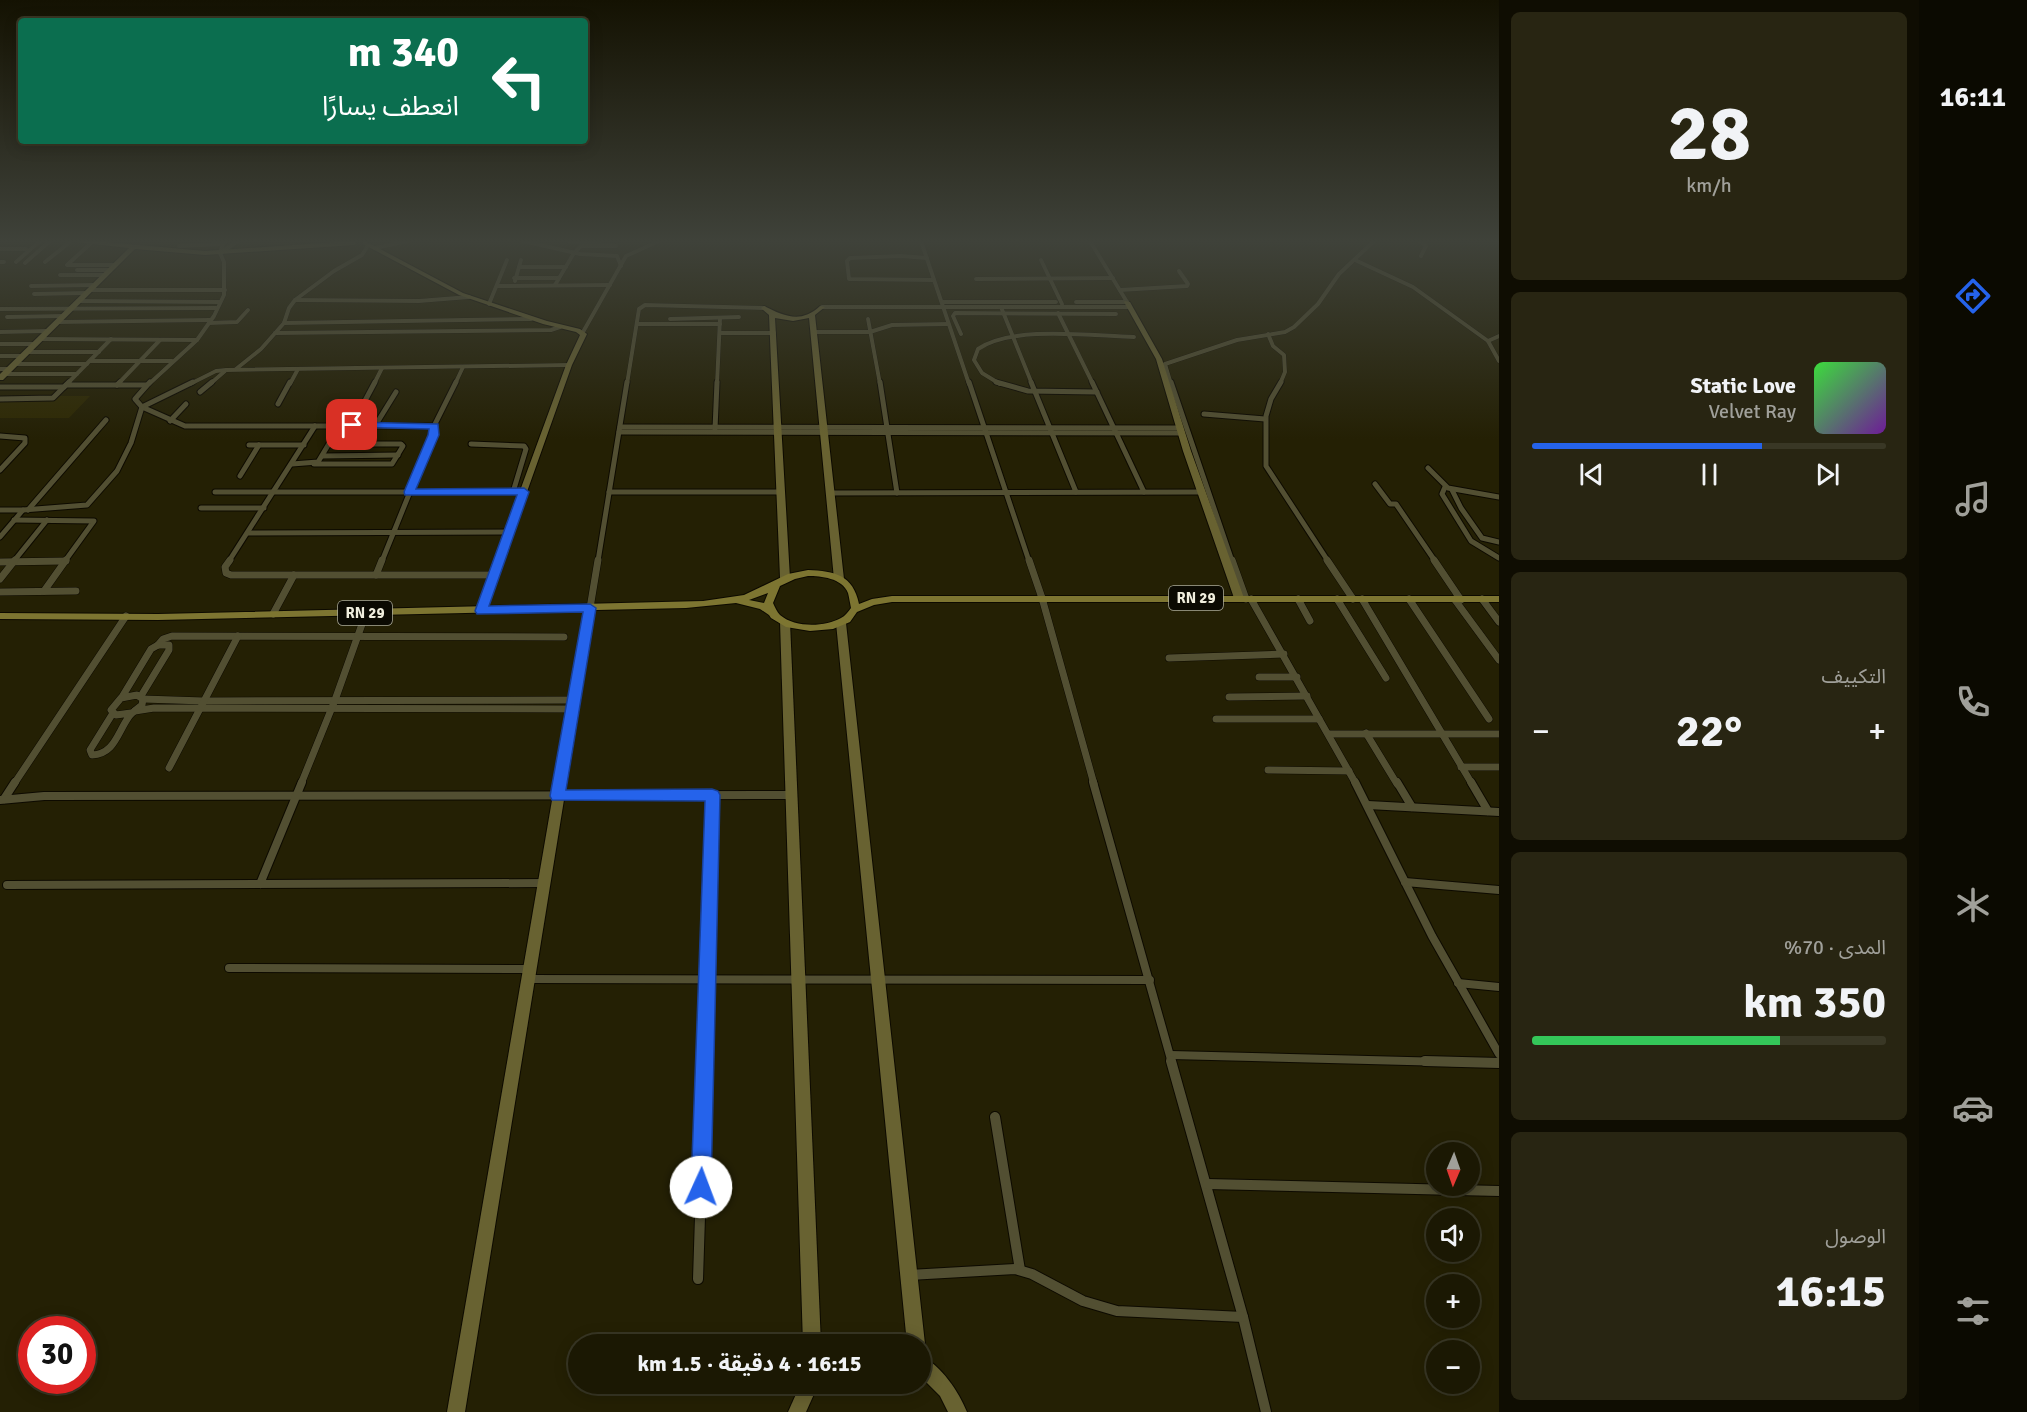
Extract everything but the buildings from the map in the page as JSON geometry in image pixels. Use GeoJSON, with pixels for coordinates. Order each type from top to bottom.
{"type":"FeatureCollection","features":[{"type":"Feature","properties":{"kind":"main road","name":"RN 29"},"geometry":{"type":"LineString","coordinates":[[0,616],[366,613],[679,606],[730,601],[756,595],[785,578],[812,572],[839,579],[849,588],[864,595],[892,599]]}},
{"type":"Feature","properties":{"kind":"main road"},"geometry":{"type":"LineString","coordinates":[[776,584],[769,599],[780,618]]}},
{"type":"Feature","properties":{"kind":"main road"},"geometry":{"type":"LineString","coordinates":[[849,588],[854,595],[854,610]]}},
{"type":"Feature","properties":{"kind":"main road","name":"RN 29"},"geometry":{"type":"LineString","coordinates":[[730,601],[755,604],[780,618],[813,629],[841,623],[854,610],[872,602],[892,599],[1499,599]]}},
{"type":"Feature","properties":{"kind":"street"},"geometry":{"type":"LineString","coordinates":[[236,369],[261,349],[275,333],[284,322],[290,307]]}},
{"type":"Feature","properties":{"kind":"street"},"geometry":{"type":"LineString","coordinates":[[497,307],[531,319],[583,332]]}},
{"type":"Feature","properties":{"kind":"street"},"geometry":{"type":"LineString","coordinates":[[481,611],[568,366],[597,307]]}},
{"type":"Feature","properties":{"kind":"street"},"geometry":{"type":"LineString","coordinates":[[456,1412],[636,324],[639,309],[642,307]]}},
{"type":"Feature","properties":{"kind":"street"},"geometry":{"type":"LineString","coordinates":[[720,307],[764,308],[772,314],[789,318],[812,315],[822,308],[867,307]]}},
{"type":"Feature","properties":{"kind":"street"},"geometry":{"type":"LineString","coordinates":[[943,307],[1042,598],[1244,1317],[1266,1412]]}},
{"type":"Feature","properties":{"kind":"street"},"geometry":{"type":"LineString","coordinates":[[965,307],[1116,314]]}},
{"type":"Feature","properties":{"kind":"street"},"geometry":{"type":"LineString","coordinates":[[961,334],[953,314],[1033,307]]}},
{"type":"Feature","properties":{"kind":"street"},"geometry":{"type":"LineString","coordinates":[[1127,307],[1157,352],[1198,492],[1242,598],[1284,654],[1297,677],[1368,805],[1458,983],[1499,1054]]}},
{"type":"Feature","properties":{"kind":"street"},"geometry":{"type":"LineString","coordinates":[[1242,598],[1165,364],[1237,340],[1286,332],[1300,324],[1315,307]]}},
{"type":"Feature","properties":{"kind":"street"},"geometry":{"type":"LineString","coordinates":[[1441,307],[1488,341],[1499,361]]}},
{"type":"Feature","properties":{"kind":"street"},"geometry":{"type":"LineString","coordinates":[[6,371],[71,308]]}},
{"type":"Feature","properties":{"kind":"street"},"geometry":{"type":"LineString","coordinates":[[0,309],[217,308],[204,334],[146,385],[135,399],[142,407],[164,415],[175,425],[434,426]]}},
{"type":"Feature","properties":{"kind":"street"},"geometry":{"type":"LineString","coordinates":[[7,317],[237,322],[248,310]]}},
{"type":"Feature","properties":{"kind":"street"},"geometry":{"type":"LineString","coordinates":[[1002,310],[1076,492]]}},
{"type":"Feature","properties":{"kind":"street"},"geometry":{"type":"LineString","coordinates":[[1058,313],[1144,492]]}},
{"type":"Feature","properties":{"kind":"street"},"geometry":{"type":"LineString","coordinates":[[772,314],[785,578]]}},
{"type":"Feature","properties":{"kind":"street"},"geometry":{"type":"LineString","coordinates":[[812,315],[839,579]]}},
{"type":"Feature","properties":{"kind":"street"},"geometry":{"type":"LineString","coordinates":[[636,324],[720,321],[739,317]]}},
{"type":"Feature","properties":{"kind":"street"},"geometry":{"type":"LineString","coordinates":[[284,322],[531,319]]}},
{"type":"Feature","properties":{"kind":"street"},"geometry":{"type":"LineString","coordinates":[[670,319],[720,321]]}},
{"type":"Feature","properties":{"kind":"street"},"geometry":{"type":"LineString","coordinates":[[868,319],[897,493]]}},
{"type":"Feature","properties":{"kind":"street"},"geometry":{"type":"LineString","coordinates":[[715,429],[720,321]]}},
{"type":"Feature","properties":{"kind":"street"},"geometry":{"type":"LineString","coordinates":[[814,332],[870,332],[879,327],[892,325],[948,324]]}},
{"type":"Feature","properties":{"kind":"street"},"geometry":{"type":"LineString","coordinates":[[275,333],[551,330],[560,327]]}},
{"type":"Feature","properties":{"kind":"street"},"geometry":{"type":"LineString","coordinates":[[0,332],[48,331]]}},
{"type":"Feature","properties":{"kind":"street"},"geometry":{"type":"LineString","coordinates":[[720,333],[774,333]]}},
{"type":"Feature","properties":{"kind":"street"},"geometry":{"type":"LineString","coordinates":[[1268,334],[1273,346],[1284,355],[1285,369],[1284,380],[1271,399],[1265,419],[1263,442],[1266,466],[1357,599],[1488,811]]}},
{"type":"Feature","properties":{"kind":"street"},"geometry":{"type":"LineString","coordinates":[[1097,392],[1019,390],[982,374],[974,360],[979,348],[987,342],[1013,336],[1134,337]]}},
{"type":"Feature","properties":{"kind":"street"},"geometry":{"type":"LineString","coordinates":[[1488,341],[1499,336]]}},
{"type":"Feature","properties":{"kind":"street"},"geometry":{"type":"LineString","coordinates":[[0,344],[111,339],[197,340]]}},
{"type":"Feature","properties":{"kind":"street"},"geometry":{"type":"LineString","coordinates":[[0,399],[49,399],[111,339]]}},
{"type":"Feature","properties":{"kind":"street"},"geometry":{"type":"LineString","coordinates":[[117,385],[160,340]]}},
{"type":"Feature","properties":{"kind":"street"},"geometry":{"type":"LineString","coordinates":[[0,356],[99,352]]}},
{"type":"Feature","properties":{"kind":"street"},"geometry":{"type":"LineString","coordinates":[[6,371],[88,362],[172,361]]}},
{"type":"Feature","properties":{"kind":"street"},"geometry":{"type":"LineString","coordinates":[[0,510],[87,505],[117,471],[131,443],[142,407],[216,371],[568,366]]}},
{"type":"Feature","properties":{"kind":"street"},"geometry":{"type":"LineString","coordinates":[[376,575],[434,435],[434,426],[463,367]]}},
{"type":"Feature","properties":{"kind":"street"},"geometry":{"type":"LineString","coordinates":[[352,425],[382,368]]}},
{"type":"Feature","properties":{"kind":"street"},"geometry":{"type":"LineString","coordinates":[[278,404],[298,369]]}},
{"type":"Feature","properties":{"kind":"street"},"geometry":{"type":"LineString","coordinates":[[200,392],[226,370]]}},
{"type":"Feature","properties":{"kind":"street"},"geometry":{"type":"LineString","coordinates":[[6,371],[77,374]]}},
{"type":"Feature","properties":{"kind":"street"},"geometry":{"type":"LineString","coordinates":[[0,387],[146,385]]}},
{"type":"Feature","properties":{"kind":"street"},"geometry":{"type":"LineString","coordinates":[[375,426],[396,392]]}},
{"type":"Feature","properties":{"kind":"street"},"geometry":{"type":"LineString","coordinates":[[170,421],[186,404]]}},
{"type":"Feature","properties":{"kind":"street"},"geometry":{"type":"LineString","coordinates":[[1204,414],[1265,419]]}},
{"type":"Feature","properties":{"kind":"street"},"geometry":{"type":"LineString","coordinates":[[0,537],[106,420]]}},
{"type":"Feature","properties":{"kind":"street"},"geometry":{"type":"LineString","coordinates":[[315,426],[225,567],[226,573],[493,575]]}},
{"type":"Feature","properties":{"kind":"street"},"geometry":{"type":"LineString","coordinates":[[619,430],[1178,430]]}},
{"type":"Feature","properties":{"kind":"street"},"geometry":{"type":"LineString","coordinates":[[0,436],[25,438],[25,443],[0,470]]}},
{"type":"Feature","properties":{"kind":"street"},"geometry":{"type":"LineString","coordinates":[[314,464],[323,456],[333,437]]}},
{"type":"Feature","properties":{"kind":"street"},"geometry":{"type":"LineString","coordinates":[[292,464],[390,465],[394,463],[403,444],[338,444]]}},
{"type":"Feature","properties":{"kind":"street"},"geometry":{"type":"LineString","coordinates":[[471,444],[524,446],[526,449],[513,492]]}},
{"type":"Feature","properties":{"kind":"street"},"geometry":{"type":"LineString","coordinates":[[249,445],[304,445]]}},
{"type":"Feature","properties":{"kind":"street"},"geometry":{"type":"LineString","coordinates":[[240,476],[259,445]]}},
{"type":"Feature","properties":{"kind":"street"},"geometry":{"type":"LineString","coordinates":[[323,456],[398,455]]}},
{"type":"Feature","properties":{"kind":"street"},"geometry":{"type":"LineString","coordinates":[[1428,468],[1452,490],[1499,497]]}},
{"type":"Feature","properties":{"kind":"street"},"geometry":{"type":"LineString","coordinates":[[1375,484],[1390,504],[1396,504],[1499,660]]}},
{"type":"Feature","properties":{"kind":"street"},"geometry":{"type":"LineString","coordinates":[[1445,486],[1442,494],[1471,541],[1499,558]]}},
{"type":"Feature","properties":{"kind":"street"},"geometry":{"type":"LineString","coordinates":[[1452,490],[1461,508],[1482,538],[1499,542]]}},
{"type":"Feature","properties":{"kind":"street"},"geometry":{"type":"LineString","coordinates":[[215,492],[524,492]]}},
{"type":"Feature","properties":{"kind":"street"},"geometry":{"type":"LineString","coordinates":[[609,492],[781,492]]}},
{"type":"Feature","properties":{"kind":"street"},"geometry":{"type":"LineString","coordinates":[[831,493],[1198,492]]}},
{"type":"Feature","properties":{"kind":"street"},"geometry":{"type":"LineString","coordinates":[[201,508],[264,508]]}},
{"type":"Feature","properties":{"kind":"street"},"geometry":{"type":"LineString","coordinates":[[14,520],[94,521],[44,591]]}},
{"type":"Feature","properties":{"kind":"street"},"geometry":{"type":"LineString","coordinates":[[0,579],[47,520]]}},
{"type":"Feature","properties":{"kind":"street"},"geometry":{"type":"LineString","coordinates":[[248,533],[509,532]]}},
{"type":"Feature","properties":{"kind":"street"},"geometry":{"type":"LineString","coordinates":[[0,562],[66,561]]}},
{"type":"Feature","properties":{"kind":"street"},"geometry":{"type":"LineString","coordinates":[[273,614],[294,575]]}},
{"type":"Feature","properties":{"kind":"street"},"geometry":{"type":"LineString","coordinates":[[0,592],[76,591]]}},
{"type":"Feature","properties":{"kind":"street"},"geometry":{"type":"LineString","coordinates":[[1298,599],[1310,621]]}},
{"type":"Feature","properties":{"kind":"street"},"geometry":{"type":"LineString","coordinates":[[1337,599],[1386,678]]}},
{"type":"Feature","properties":{"kind":"street"},"geometry":{"type":"LineString","coordinates":[[1408,599],[1489,719]]}},
{"type":"Feature","properties":{"kind":"street"},"geometry":{"type":"LineString","coordinates":[[1482,599],[1499,622]]}},
{"type":"Feature","properties":{"kind":"street"},"geometry":{"type":"LineString","coordinates":[[260,884],[331,708],[366,613]]}},
{"type":"Feature","properties":{"kind":"street"},"geometry":{"type":"LineString","coordinates":[[2,800],[126,616]]}},
{"type":"Feature","properties":{"kind":"street"},"geometry":{"type":"LineString","coordinates":[[780,618],[791,795],[812,1334]]}},
{"type":"Feature","properties":{"kind":"street"},"geometry":{"type":"LineString","coordinates":[[841,623],[915,1334]]}},
{"type":"Feature","properties":{"kind":"street"},"geometry":{"type":"LineString","coordinates":[[158,645],[167,644],[170,647],[142,698],[142,705],[133,712],[109,750],[101,755],[92,755],[90,750],[113,713],[114,704],[122,697],[151,649],[172,636],[564,637]]}},
{"type":"Feature","properties":{"kind":"street"},"geometry":{"type":"LineString","coordinates":[[169,768],[238,636]]}},
{"type":"Feature","properties":{"kind":"street"},"geometry":{"type":"LineString","coordinates":[[1169,658],[1284,654]]}},
{"type":"Feature","properties":{"kind":"street"},"geometry":{"type":"LineString","coordinates":[[1259,677],[1297,677]]}},
{"type":"Feature","properties":{"kind":"street"},"geometry":{"type":"LineString","coordinates":[[122,697],[133,694],[142,698],[204,701],[476,699],[572,704]]}},
{"type":"Feature","properties":{"kind":"street"},"geometry":{"type":"LineString","coordinates":[[1229,697],[1307,696]]}},
{"type":"Feature","properties":{"kind":"street"},"geometry":{"type":"LineString","coordinates":[[473,708],[476,699]]}},
{"type":"Feature","properties":{"kind":"street"},"geometry":{"type":"LineString","coordinates":[[113,713],[120,716],[149,708],[473,708],[572,704]]}},
{"type":"Feature","properties":{"kind":"street"},"geometry":{"type":"LineString","coordinates":[[1216,719],[1319,719]]}},
{"type":"Feature","properties":{"kind":"street"},"geometry":{"type":"LineString","coordinates":[[1366,733],[1412,807]]}},
{"type":"Feature","properties":{"kind":"street"},"geometry":{"type":"LineString","coordinates":[[1329,734],[1499,734]]}},
{"type":"Feature","properties":{"kind":"street"},"geometry":{"type":"LineString","coordinates":[[1461,767],[1499,767]]}},
{"type":"Feature","properties":{"kind":"street"},"geometry":{"type":"LineString","coordinates":[[1268,770],[1349,771]]}},
{"type":"Feature","properties":{"kind":"street"},"geometry":{"type":"LineString","coordinates":[[698,1280],[712,795]]}},
{"type":"Feature","properties":{"kind":"street"},"geometry":{"type":"LineString","coordinates":[[2,800],[44,796],[791,795]]}},
{"type":"Feature","properties":{"kind":"street"},"geometry":{"type":"LineString","coordinates":[[1368,805],[1499,812]]}},
{"type":"Feature","properties":{"kind":"street"},"geometry":{"type":"LineString","coordinates":[[1405,882],[1499,890]]}},
{"type":"Feature","properties":{"kind":"street"},"geometry":{"type":"LineString","coordinates":[[7,885],[543,883]]}},
{"type":"Feature","properties":{"kind":"street"},"geometry":{"type":"LineString","coordinates":[[229,968],[707,980],[1150,980]]}},
{"type":"Feature","properties":{"kind":"street"},"geometry":{"type":"LineString","coordinates":[[1458,983],[1499,987]]}},
{"type":"Feature","properties":{"kind":"street"},"geometry":{"type":"LineString","coordinates":[[1171,1055],[1499,1063]]}},
{"type":"Feature","properties":{"kind":"street"},"geometry":{"type":"LineString","coordinates":[[995,1117],[1020,1270]]}},
{"type":"Feature","properties":{"kind":"street"},"geometry":{"type":"LineString","coordinates":[[1207,1184],[1499,1191]]}},
{"type":"Feature","properties":{"kind":"street"},"geometry":{"type":"LineString","coordinates":[[909,1275],[1020,1270],[1042,1278],[1083,1301],[1117,1311],[1244,1317]]}},
{"type":"Feature","properties":{"kind":"street"},"geometry":{"type":"LineString","coordinates":[[931,1375],[946,1390],[958,1412]]}},
{"type":"Feature","properties":{"kind":"street"},"geometry":{"type":"LineString","coordinates":[[797,1412],[805,1394]]}},
{"type":"Feature","properties":{"kind":"shaded area"},"geometry":{"type":"Polygon","coordinates":[[[59,396],[90,396],[69,418],[0,418],[0,401],[54,401],[59,396]]]}},
{"type":"Feature","properties":{"kind":"route"},"geometry":{"type":"LineString","coordinates":[[352,425],[434,426],[434,435],[409,492],[524,492],[481,611],[590,608],[557,796],[712,795],[701,1187]]}}]}
